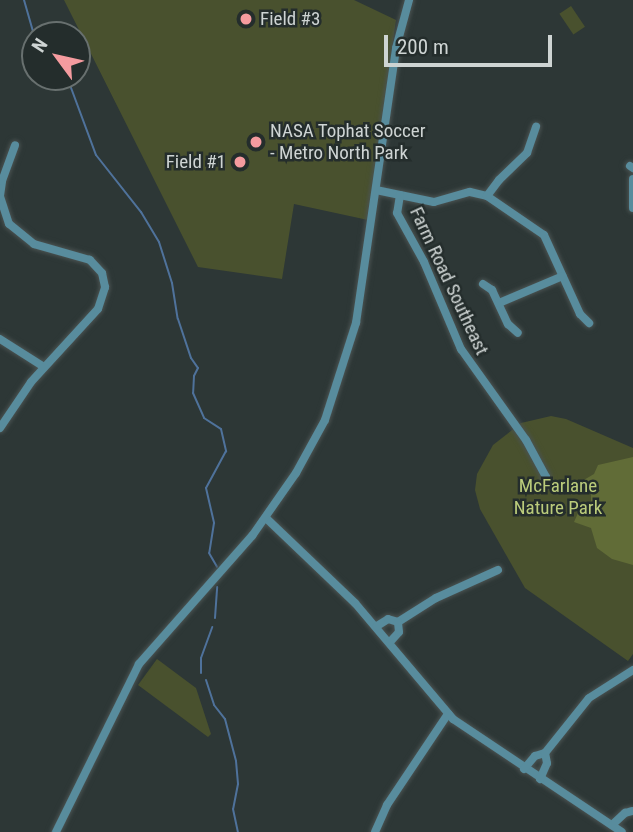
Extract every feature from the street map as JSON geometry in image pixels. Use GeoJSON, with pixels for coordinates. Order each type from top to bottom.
{"type":"FeatureCollection","features":[{"type":"Feature","properties":{"kind":"street"},"geometry":{"type":"LineString","coordinates":[[56,832],[119,698],[139,664],[167,629],[231,562],[266,518],[307,455],[339,382],[358,312],[396,48],[409,0]]}},
{"type":"Feature","properties":{"kind":"street"},"geometry":{"type":"LineString","coordinates":[[487,196],[531,148],[536,127]]}},
{"type":"Feature","properties":{"kind":"street"},"geometry":{"type":"LineString","coordinates":[[0,428],[44,367],[98,309],[105,294],[105,280],[99,268],[90,260],[34,244],[9,224],[0,195],[15,145]]}},
{"type":"Feature","properties":{"kind":"street"},"geometry":{"type":"LineString","coordinates":[[633,179],[633,208]]}},
{"type":"Feature","properties":{"kind":"street"},"geometry":{"type":"LineString","coordinates":[[376,190],[434,202],[470,192],[487,196],[544,234],[580,314],[589,323]]}},
{"type":"Feature","properties":{"kind":"street","name":"Farm Road Southeast"},"geometry":{"type":"LineString","coordinates":[[400,195],[397,213],[424,262],[461,349],[526,440],[540,465],[545,484]]}},
{"type":"Feature","properties":{"kind":"street"},"geometry":{"type":"LineString","coordinates":[[499,303],[563,276]]}},
{"type":"Feature","properties":{"kind":"street"},"geometry":{"type":"LineString","coordinates":[[483,284],[492,290],[508,324],[518,333]]}},
{"type":"Feature","properties":{"kind":"street"},"geometry":{"type":"LineString","coordinates":[[0,339],[44,367]]}},
{"type":"Feature","properties":{"kind":"street"},"geometry":{"type":"LineString","coordinates":[[266,518],[377,626],[448,714],[524,769],[617,829],[633,811]]}},
{"type":"Feature","properties":{"kind":"street"},"geometry":{"type":"LineString","coordinates":[[377,626],[388,619],[398,622],[436,598],[498,570]]}},
{"type":"Feature","properties":{"kind":"street"},"geometry":{"type":"LineString","coordinates":[[390,642],[398,632],[398,622]]}},
{"type":"Feature","properties":{"kind":"street"},"geometry":{"type":"LineString","coordinates":[[524,769],[535,756],[545,754],[589,698],[633,670]]}},
{"type":"Feature","properties":{"kind":"street"},"geometry":{"type":"LineString","coordinates":[[375,832],[387,805],[448,714]]}},
{"type":"Feature","properties":{"kind":"street"},"geometry":{"type":"LineString","coordinates":[[540,779],[547,764],[545,754]]}},
{"type":"Feature","properties":{"kind":"green space","name":"NASA Tophat Soccer - Metro North Park"},"geometry":{"type":"Polygon","coordinates":[[[64,0],[354,0],[396,20],[368,220],[294,204],[282,279],[198,267],[91,54],[91,21],[75,21],[64,0]]]}},
{"type":"Feature","properties":{"kind":"green space"},"geometry":{"type":"Polygon","coordinates":[[[571,6],[585,27],[573,35],[559,14],[571,6]]]}},
{"type":"Feature","properties":{"kind":"green space","name":"McFarlane Nature Park"},"geometry":{"type":"Polygon","coordinates":[[[551,416],[566,419],[633,448],[633,654],[628,661],[525,588],[480,509],[475,490],[477,474],[493,445],[521,423],[551,416]]]}},
{"type":"Feature","properties":{"kind":"green space"},"geometry":{"type":"Polygon","coordinates":[[[633,457],[633,565],[612,559],[597,548],[591,528],[574,522],[578,513],[591,501],[591,492],[582,487],[582,481],[594,474],[598,465],[633,457]]]}},
{"type":"Feature","properties":{"kind":"green space"},"geometry":{"type":"Polygon","coordinates":[[[157,659],[196,688],[211,734],[208,737],[138,685],[157,659]]]}},
{"type":"Feature","properties":{"kind":"waterway"},"geometry":{"type":"LineString","coordinates":[[24,0],[30,21]]}},
{"type":"Feature","properties":{"kind":"waterway"},"geometry":{"type":"LineString","coordinates":[[72,91],[96,155],[141,212],[159,242],[172,283],[178,319],[191,358],[198,368],[194,376],[193,393],[204,418],[221,429],[226,451],[206,488],[214,523],[209,553],[217,567]]}},
{"type":"Feature","properties":{"kind":"waterway"},"geometry":{"type":"LineString","coordinates":[[215,618],[217,587]]}},
{"type":"Feature","properties":{"kind":"waterway"},"geometry":{"type":"LineString","coordinates":[[201,673],[201,658],[212,627]]}},
{"type":"Feature","properties":{"kind":"waterway"},"geometry":{"type":"LineString","coordinates":[[206,680],[214,705],[225,719],[236,761],[238,784],[233,809],[238,832]]}},
{"type":"Feature","properties":{"kind":"place","name":"Field #3"},"geometry":{"type":"Point","coordinates":[246,19]}},
{"type":"Feature","properties":{"kind":"place","name":"NASA Tophat Soccer - Metro North Park"},"geometry":{"type":"Point","coordinates":[256,142]}},
{"type":"Feature","properties":{"kind":"place","name":"Field #1"},"geometry":{"type":"Point","coordinates":[240,162]}}]}
